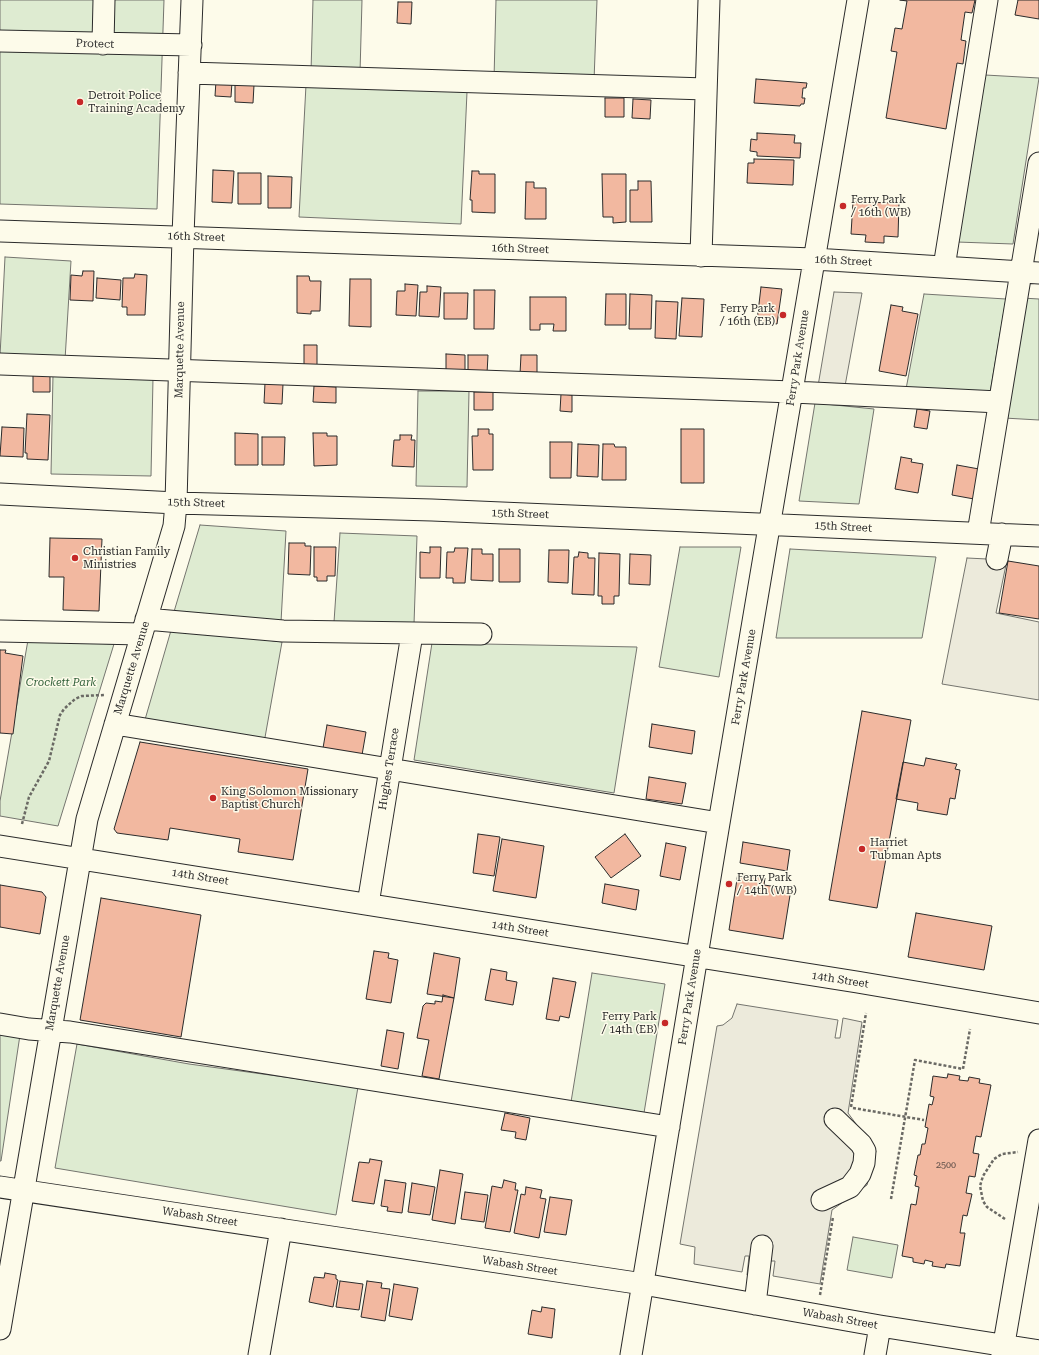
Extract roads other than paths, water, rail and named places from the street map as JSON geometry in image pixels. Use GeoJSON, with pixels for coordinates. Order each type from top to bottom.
{"type":"FeatureCollection","features":[{"type":"Feature","properties":{"kind":"street"},"geometry":{"type":"LineString","coordinates":[[103,44],[104,0]]}},
{"type":"Feature","properties":{"kind":"street","name":"Marquette Avenue"},"geometry":{"type":"LineString","coordinates":[[0,1329],[87,819],[174,526],[176,503],[183,236],[192,0]]}},
{"type":"Feature","properties":{"kind":"street"},"geometry":{"type":"LineString","coordinates":[[701,256],[709,0]]}},
{"type":"Feature","properties":{"kind":"street","name":"Ferry Park Avenue"},"geometry":{"type":"LineString","coordinates":[[631,1355],[696,958],[793,392],[858,0]]}},
{"type":"Feature","properties":{"kind":"street"},"geometry":{"type":"LineString","coordinates":[[944,267],[987,0]]}},
{"type":"Feature","properties":{"kind":"street","name":"Protect"},"geometry":{"type":"LineString","coordinates":[[0,41],[191,45]]}},
{"type":"Feature","properties":{"kind":"street"},"geometry":{"type":"LineString","coordinates":[[189,73],[706,89]]}},
{"type":"Feature","properties":{"kind":"street"},"geometry":{"type":"LineString","coordinates":[[978,533],[999,402],[1030,272],[1039,163]]}},
{"type":"Feature","properties":{"kind":"street","name":"16th Street"},"geometry":{"type":"LineString","coordinates":[[0,231],[183,236],[814,259],[1030,272]]}},
{"type":"Feature","properties":{"kind":"street"},"geometry":{"type":"LineString","coordinates":[[0,364],[793,392],[999,402]]}},
{"type":"Feature","properties":{"kind":"street","name":"15th Street"},"geometry":{"type":"LineString","coordinates":[[0,494],[176,503],[432,510],[1039,536]]}},
{"type":"Feature","properties":{"kind":"street"},"geometry":{"type":"LineString","coordinates":[[997,560],[1002,534]]}},
{"type":"Feature","properties":{"kind":"street"},"geometry":{"type":"LineString","coordinates":[[0,631],[144,627],[412,634],[481,634]]}},
{"type":"Feature","properties":{"kind":"street","name":"Hughes Terrace"},"geometry":{"type":"LineString","coordinates":[[368,904],[412,634]]}},
{"type":"Feature","properties":{"kind":"street"},"geometry":{"type":"LineString","coordinates":[[115,724],[719,823]]}},
{"type":"Feature","properties":{"kind":"street","name":"14th Street"},"geometry":{"type":"LineString","coordinates":[[0,846],[1039,1013]]}},
{"type":"Feature","properties":{"kind":"street"},"geometry":{"type":"LineString","coordinates":[[0,1024],[29,1029],[50,1030],[669,1127]]}},
{"type":"Feature","properties":{"kind":"street"},"geometry":{"type":"LineString","coordinates":[[822,1200],[850,1187],[858,1178],[864,1163],[865,1151],[862,1144],[843,1114]]}},
{"type":"Feature","properties":{"kind":"street"},"geometry":{"type":"LineString","coordinates":[[1003,1350],[1032,1146]]}},
{"type":"Feature","properties":{"kind":"street","name":"Wabash Street"},"geometry":{"type":"LineString","coordinates":[[0,1187],[643,1284],[880,1326],[1003,1350],[1039,1351]]}},
{"type":"Feature","properties":{"kind":"street"},"geometry":{"type":"LineString","coordinates":[[259,1355],[281,1229]]}},
{"type":"Feature","properties":{"kind":"street"},"geometry":{"type":"LineString","coordinates":[[755,1304],[762,1246]]}},
{"type":"Feature","properties":{"kind":"street"},"geometry":{"type":"LineString","coordinates":[[875,1355],[880,1326]]}},
{"type":"Feature","properties":{"kind":"place","name":"Detroit Police Training Academy"},"geometry":{"type":"Point","coordinates":[80,102]}},
{"type":"Feature","properties":{"kind":"place","name":"Ferry Park / 16th (WB)"},"geometry":{"type":"Point","coordinates":[843,206]}},
{"type":"Feature","properties":{"kind":"place","name":"Ferry Park / 16th (EB)"},"geometry":{"type":"Point","coordinates":[783,315]}},
{"type":"Feature","properties":{"kind":"place","name":"Christian Family Ministries"},"geometry":{"type":"Point","coordinates":[75,558]}},
{"type":"Feature","properties":{"kind":"place","name":"King Solomon Missionary Baptist Church"},"geometry":{"type":"Point","coordinates":[213,798]}},
{"type":"Feature","properties":{"kind":"place","name":"Harriet Tubman Apts"},"geometry":{"type":"Point","coordinates":[862,849]}},
{"type":"Feature","properties":{"kind":"place","name":"Ferry Park / 14th (WB)"},"geometry":{"type":"Point","coordinates":[729,884]}},
{"type":"Feature","properties":{"kind":"place","name":"Ferry Park / 14th (EB)"},"geometry":{"type":"Point","coordinates":[665,1023]}},
{"type":"Feature","properties":{"kind":"park label","name":"Crockett Park"},"geometry":{"type":"Point","coordinates":[61,683]}}]}
